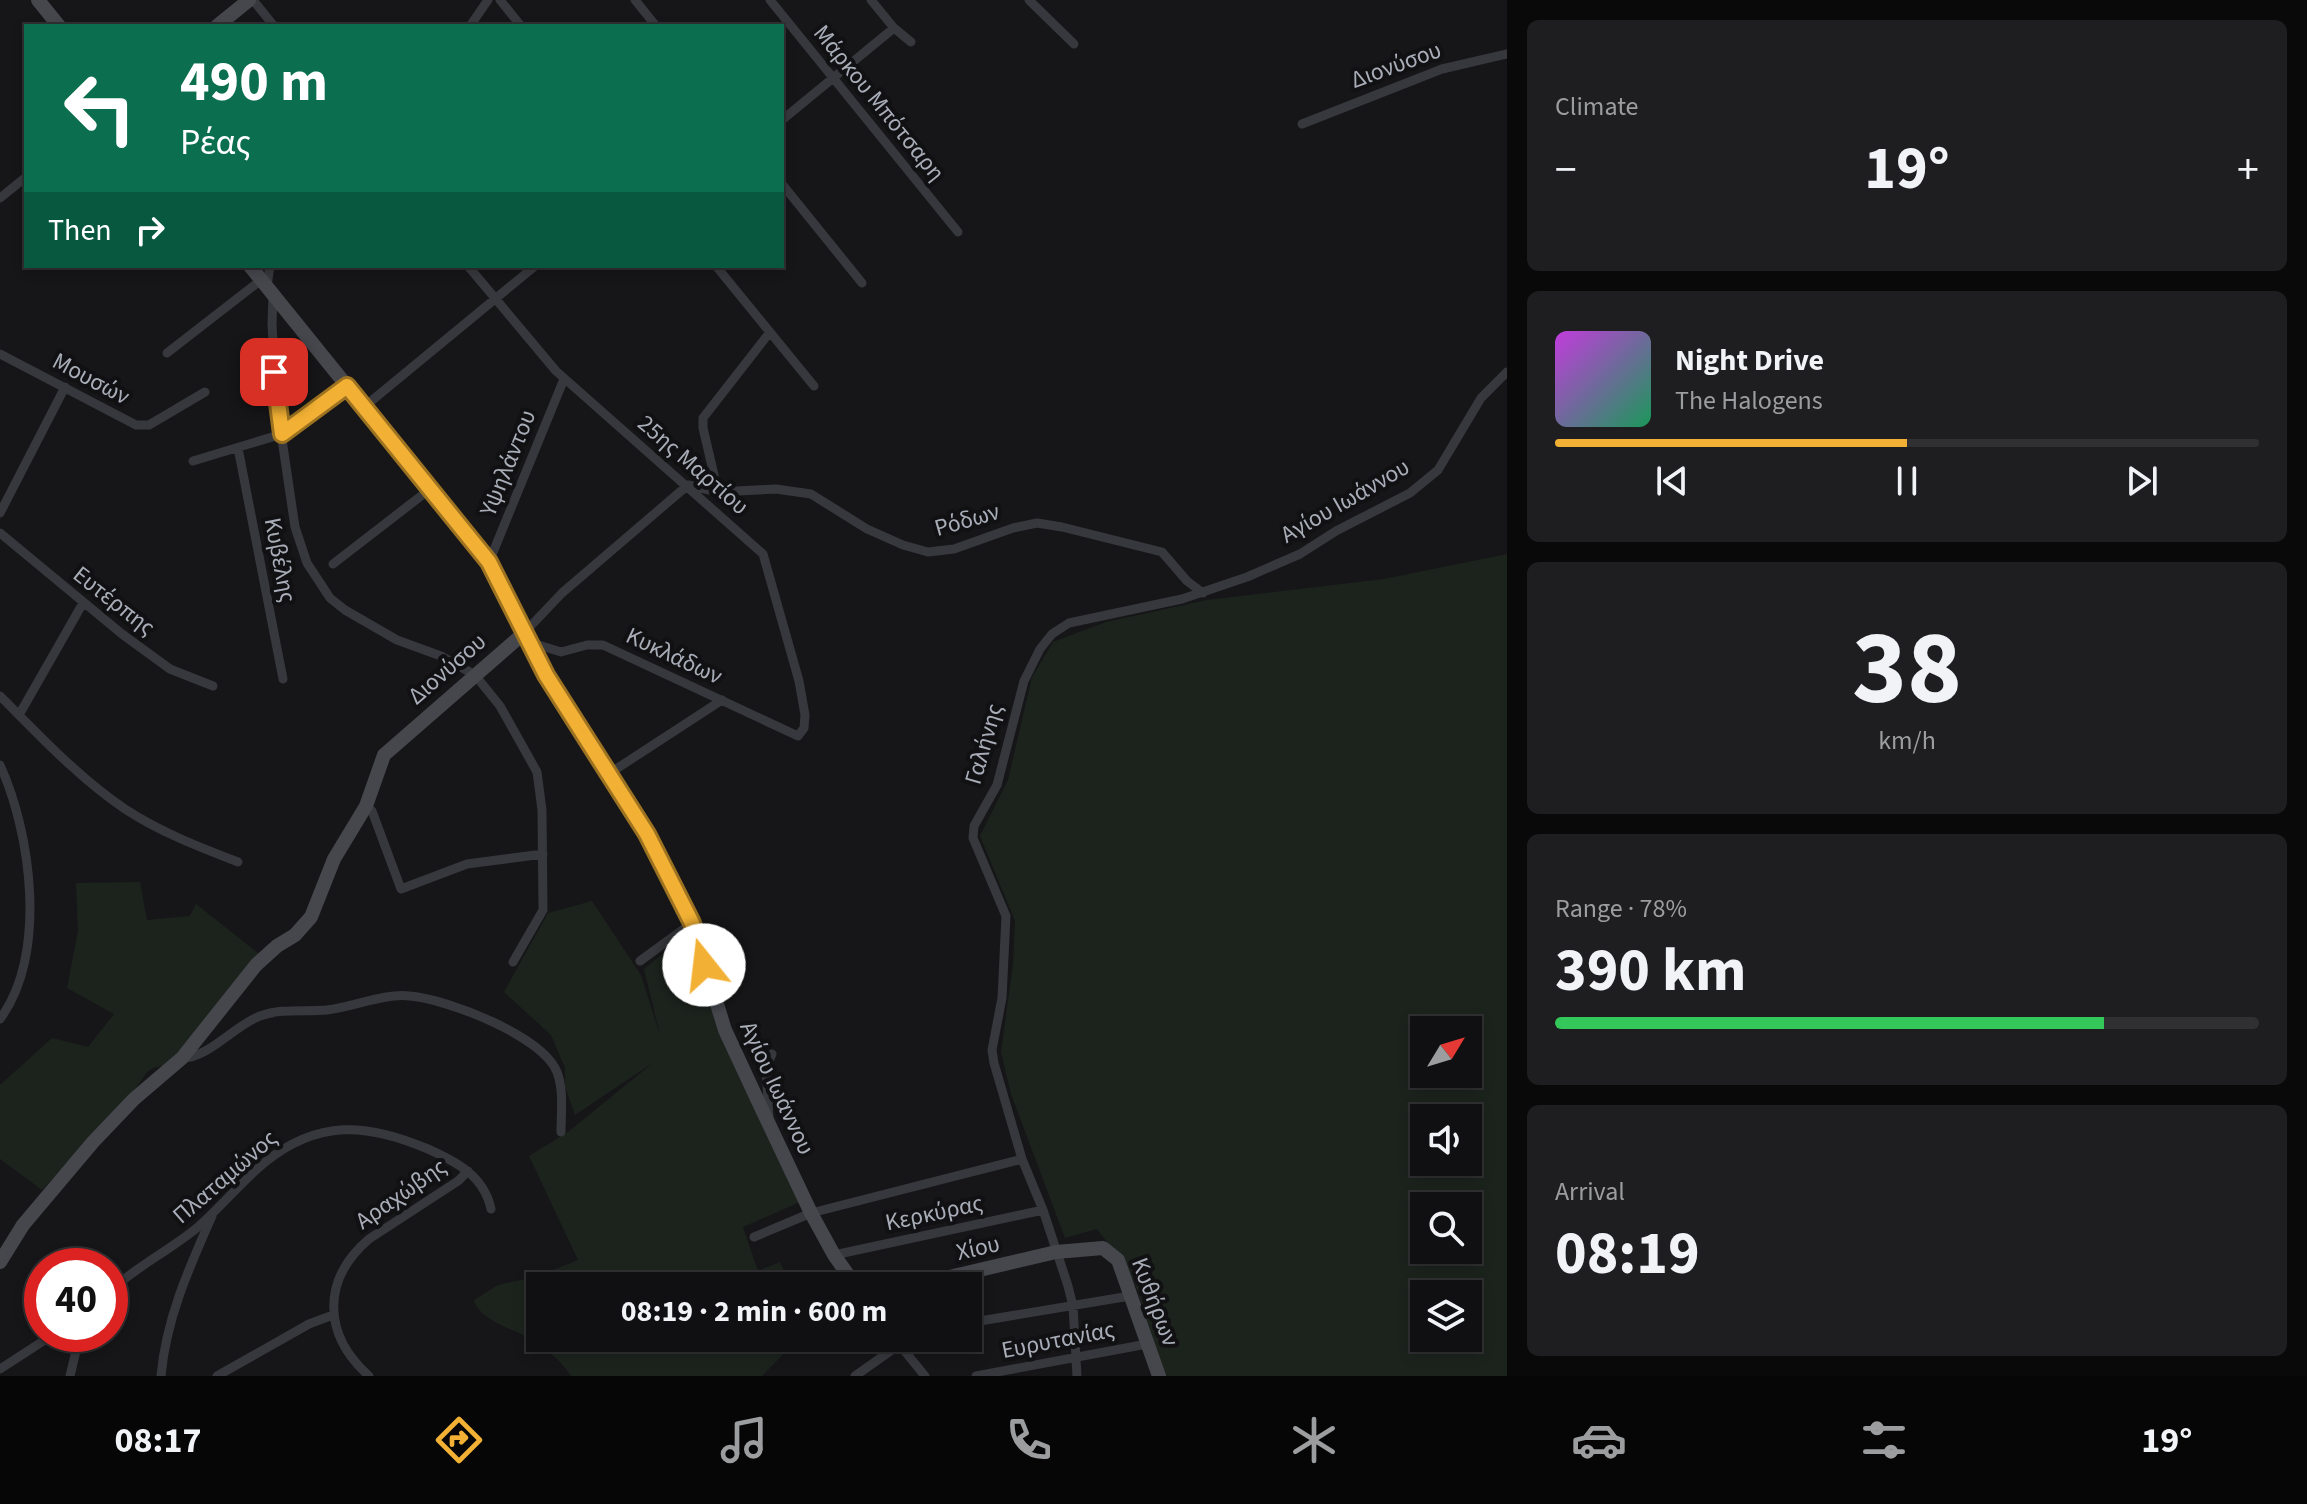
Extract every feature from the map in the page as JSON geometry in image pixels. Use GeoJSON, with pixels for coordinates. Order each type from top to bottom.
{"type":"FeatureCollection","features":[{"type":"Feature","properties":{"kind":"street"},"geometry":{"type":"LineString","coordinates":[[38,0],[57,24]]}},
{"type":"Feature","properties":{"kind":"street"},"geometry":{"type":"LineString","coordinates":[[220,24],[251,0],[272,24]]}},
{"type":"Feature","properties":{"kind":"street"},"geometry":{"type":"LineString","coordinates":[[471,24],[488,0]]}},
{"type":"Feature","properties":{"kind":"street"},"geometry":{"type":"LineString","coordinates":[[500,0],[519,24]]}},
{"type":"Feature","properties":{"kind":"street"},"geometry":{"type":"LineString","coordinates":[[635,0],[654,24]]}},
{"type":"Feature","properties":{"kind":"street","name":"Μάρκου Μπότσαρη"},"geometry":{"type":"LineString","coordinates":[[770,0],[958,232]]}},
{"type":"Feature","properties":{"kind":"street"},"geometry":{"type":"LineString","coordinates":[[871,0],[894,28],[911,42]]}},
{"type":"Feature","properties":{"kind":"street"},"geometry":{"type":"LineString","coordinates":[[1029,0],[1074,44]]}},
{"type":"Feature","properties":{"kind":"street"},"geometry":{"type":"LineString","coordinates":[[784,118],[894,28]]}},
{"type":"Feature","properties":{"kind":"street","name":"Διονύσου"},"geometry":{"type":"LineString","coordinates":[[1302,124],[1442,69],[1507,54]]}},
{"type":"Feature","properties":{"kind":"street"},"geometry":{"type":"LineString","coordinates":[[0,198],[24,179]]}},
{"type":"Feature","properties":{"kind":"street"},"geometry":{"type":"LineString","coordinates":[[784,186],[862,283]]}},
{"type":"Feature","properties":{"kind":"street","name":"Αγίου Ιωάννου"},"geometry":{"type":"LineString","coordinates":[[252,268],[489,562],[546,675],[647,834],[692,923],[725,1030],[811,1213],[846,1272]]}},
{"type":"Feature","properties":{"kind":"street"},"geometry":{"type":"LineString","coordinates":[[270,268],[267,287],[274,372],[295,527],[307,563],[330,598],[381,631],[441,656],[475,675],[500,706],[537,772],[542,798],[543,910],[513,962]]}},
{"type":"Feature","properties":{"kind":"street","name":"25ης Μαρτίου"},"geometry":{"type":"LineString","coordinates":[[470,268],[564,379],[763,554],[803,704],[804,728],[798,736]]}},
{"type":"Feature","properties":{"kind":"street"},"geometry":{"type":"LineString","coordinates":[[364,407],[533,268]]}},
{"type":"Feature","properties":{"kind":"street"},"geometry":{"type":"LineString","coordinates":[[718,268],[814,386]]}},
{"type":"Feature","properties":{"kind":"street"},"geometry":{"type":"LineString","coordinates":[[167,353],[267,287]]}},
{"type":"Feature","properties":{"kind":"street"},"geometry":{"type":"LineString","coordinates":[[718,492],[703,418],[770,332]]}},
{"type":"Feature","properties":{"kind":"street","name":"Μουσών"},"geometry":{"type":"LineString","coordinates":[[0,354],[136,425],[149,425],[205,392]]}},
{"type":"Feature","properties":{"kind":"street","name":"Αγίου Ιωάννου"},"geometry":{"type":"LineString","coordinates":[[1203,593],[1300,554],[1410,493],[1438,470],[1481,398],[1507,372]]}},
{"type":"Feature","properties":{"kind":"street","name":"Υψηλάντου"},"geometry":{"type":"LineString","coordinates":[[489,562],[564,379]]}},
{"type":"Feature","properties":{"kind":"street"},"geometry":{"type":"LineString","coordinates":[[193,461],[282,434],[347,386]]}},
{"type":"Feature","properties":{"kind":"street"},"geometry":{"type":"LineString","coordinates":[[0,513],[65,387]]}},
{"type":"Feature","properties":{"kind":"street","name":"Κυβέλης"},"geometry":{"type":"LineString","coordinates":[[238,448],[283,679]]}},
{"type":"Feature","properties":{"kind":"street","name":"Διονύσου"},"geometry":{"type":"LineString","coordinates":[[0,1262],[23,1225],[93,1142],[134,1099],[182,1058],[238,985],[311,917],[334,859],[366,806],[384,755],[519,635],[527,638],[562,593],[688,485]]}},
{"type":"Feature","properties":{"kind":"street","name":"Ρόδων"},"geometry":{"type":"LineString","coordinates":[[688,485],[718,492],[776,489],[811,494],[867,529],[928,552],[954,549],[1013,528],[1037,523],[1062,527],[1162,552],[1187,581],[1203,593]]}},
{"type":"Feature","properties":{"kind":"street"},"geometry":{"type":"LineString","coordinates":[[333,564],[430,489]]}},
{"type":"Feature","properties":{"kind":"street","name":"Ευτέρπης"},"geometry":{"type":"LineString","coordinates":[[0,533],[83,603],[170,669],[213,686]]}},
{"type":"Feature","properties":{"kind":"street","name":"Γαλήνης"},"geometry":{"type":"LineString","coordinates":[[1077,1376],[1073,1306],[1043,1210],[1022,1159],[992,1050],[1002,998],[1006,916],[973,838],[974,826],[997,785],[1024,681],[1040,649],[1052,634],[1069,623],[1203,593]]}},
{"type":"Feature","properties":{"kind":"street"},"geometry":{"type":"LineString","coordinates":[[19,715],[83,603]]}},
{"type":"Feature","properties":{"kind":"street","name":"Κυκλάδων"},"geometry":{"type":"LineString","coordinates":[[527,638],[561,652],[587,645],[603,645],[798,736]]}},
{"type":"Feature","properties":{"kind":"street"},"geometry":{"type":"LineString","coordinates":[[0,696],[80,772],[124,808],[176,837],[238,862]]}},
{"type":"Feature","properties":{"kind":"street"},"geometry":{"type":"LineString","coordinates":[[610,773],[722,700]]}},
{"type":"Feature","properties":{"kind":"street"},"geometry":{"type":"LineString","coordinates":[[0,765],[16,805],[24,838],[30,905],[18,985],[0,1019]]}},
{"type":"Feature","properties":{"kind":"street"},"geometry":{"type":"LineString","coordinates":[[366,806],[372,811],[401,889],[467,864],[543,854]]}},
{"type":"Feature","properties":{"kind":"street"},"geometry":{"type":"LineString","coordinates":[[640,961],[692,923]]}},
{"type":"Feature","properties":{"kind":"street"},"geometry":{"type":"LineString","coordinates":[[182,1058],[193,1058],[247,1022],[277,1011],[325,1010],[390,998],[417,997],[480,1015],[544,1052],[554,1065],[560,1081],[561,1132]]}},
{"type":"Feature","properties":{"kind":"street"},"geometry":{"type":"LineString","coordinates":[[769,1122],[766,1068],[772,1054]]}},
{"type":"Feature","properties":{"kind":"street","name":"Πλαταμώνος"},"geometry":{"type":"LineString","coordinates":[[128,1275],[171,1249],[274,1156],[297,1142],[331,1130],[352,1128],[380,1131],[443,1156],[468,1171],[484,1188],[491,1209]]}},
{"type":"Feature","properties":{"kind":"street"},"geometry":{"type":"LineString","coordinates":[[754,1237],[811,1213],[1022,1159]]}},
{"type":"Feature","properties":{"kind":"street","name":"Αραχώβης"},"geometry":{"type":"LineString","coordinates":[[333,1315],[337,1283],[359,1248],[468,1171]]}},
{"type":"Feature","properties":{"kind":"street","name":"Κερκύρας"},"geometry":{"type":"LineString","coordinates":[[834,1255],[1043,1210]]}},
{"type":"Feature","properties":{"kind":"street"},"geometry":{"type":"LineString","coordinates":[[161,1376],[166,1338],[178,1298],[213,1213]]}},
{"type":"Feature","properties":{"kind":"street","name":"Κυθήρων"},"geometry":{"type":"LineString","coordinates":[[1056,1252],[1103,1248],[1118,1260],[1159,1376]]}},
{"type":"Feature","properties":{"kind":"street","name":"Χίου"},"geometry":{"type":"LineString","coordinates":[[971,1272],[1056,1252]]}},
{"type":"Feature","properties":{"kind":"street"},"geometry":{"type":"LineString","coordinates":[[982,1321],[1130,1296]]}},
{"type":"Feature","properties":{"kind":"street"},"geometry":{"type":"LineString","coordinates":[[217,1376],[309,1324],[333,1315],[346,1349],[369,1376]]}},
{"type":"Feature","properties":{"kind":"street","name":"Ευρυτανίας"},"geometry":{"type":"LineString","coordinates":[[976,1376],[1147,1344]]}},
{"type":"Feature","properties":{"kind":"street"},"geometry":{"type":"LineString","coordinates":[[0,1369],[26,1352]]}},
{"type":"Feature","properties":{"kind":"street"},"geometry":{"type":"LineString","coordinates":[[70,1376],[76,1352]]}},
{"type":"Feature","properties":{"kind":"street"},"geometry":{"type":"LineString","coordinates":[[855,1376],[885,1352]]}},
{"type":"Feature","properties":{"kind":"street"},"geometry":{"type":"LineString","coordinates":[[905,1352],[925,1376]]}},
{"type":"Feature","properties":{"kind":"shaded area"},"geometry":{"type":"Polygon","coordinates":[[[1507,554],[1507,1376],[1164,1376],[1137,1289],[1121,1260],[1097,1229],[1065,1238],[1011,1094],[1001,1052],[1013,964],[1015,921],[980,836],[1008,780],[1032,677],[1053,642],[1106,622],[1207,600],[1384,579],[1507,554]]]}},
{"type":"Feature","properties":{"kind":"shaded area"},"geometry":{"type":"Polygon","coordinates":[[[140,882],[147,920],[190,916],[196,904],[259,954],[207,1022],[167,1065],[147,1072],[131,1095],[42,1190],[0,1159],[0,1085],[52,1038],[88,1047],[114,1014],[67,988],[78,931],[76,883],[140,882]]]}},
{"type":"Feature","properties":{"kind":"shaded area"},"geometry":{"type":"Polygon","coordinates":[[[592,901],[641,975],[660,1035],[644,969],[686,935],[721,1028],[800,1202],[743,1227],[758,1271],[780,1262],[785,1272],[548,1272],[578,1260],[529,1156],[568,1132],[654,1062],[575,1115],[565,1087],[565,1068],[551,1035],[504,992],[548,913],[592,901]]]}},
{"type":"Feature","properties":{"kind":"shaded area"},"geometry":{"type":"Polygon","coordinates":[[[526,1279],[526,1337],[497,1323],[477,1307],[474,1300],[498,1285],[526,1279]]]}},
{"type":"Feature","properties":{"kind":"shaded area"},"geometry":{"type":"Polygon","coordinates":[[[549,1352],[785,1352],[762,1376],[571,1376],[549,1352]]]}},
{"type":"Feature","properties":{"kind":"route"},"geometry":{"type":"LineString","coordinates":[[274,372],[282,434],[347,386],[489,562],[546,675],[647,834],[692,923],[704,965]]}}]}
